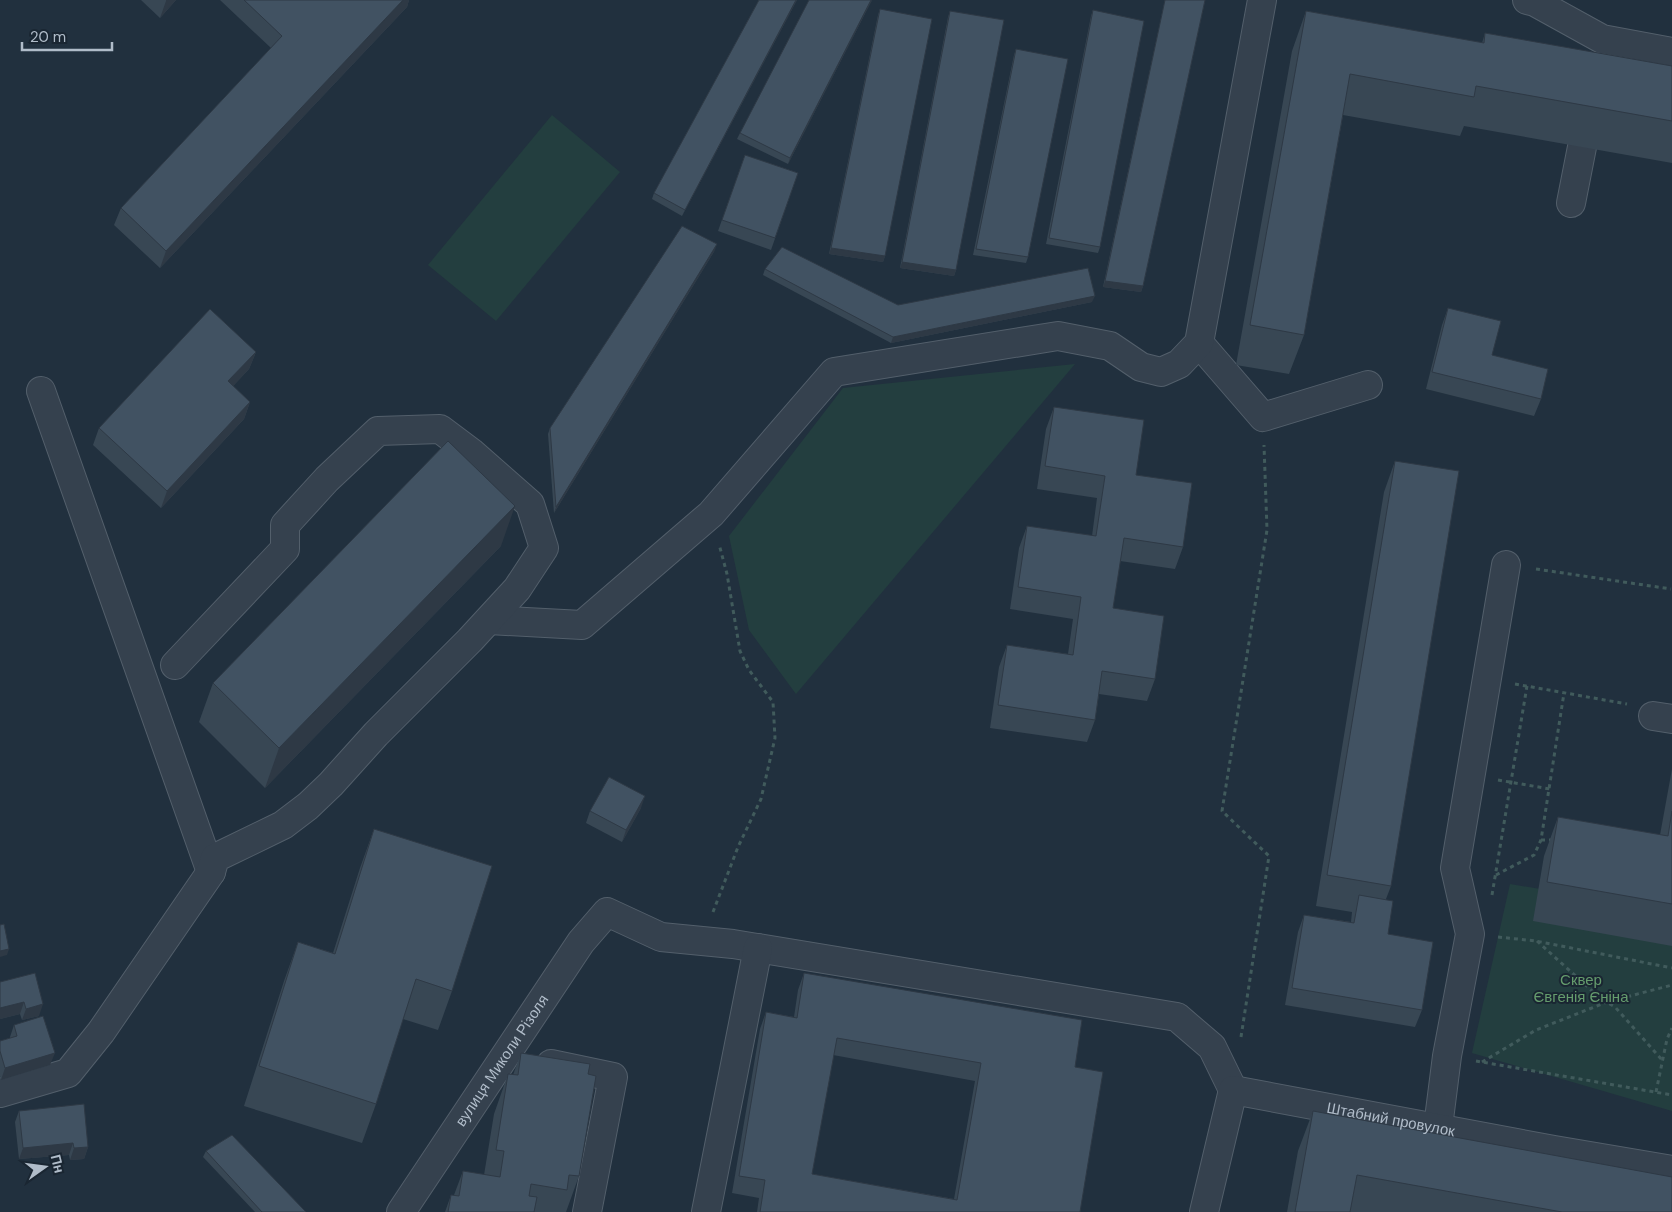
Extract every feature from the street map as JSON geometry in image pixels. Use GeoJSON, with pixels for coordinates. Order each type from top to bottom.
{"type":"FeatureCollection","features":[{"type":"Feature","properties":{"kind":"street"},"geometry":{"type":"LineString","coordinates":[[489,620],[582,625],[711,514],[834,372],[1058,336],[1110,346],[1141,367],[1161,372],[1179,364],[1199,343],[1262,0]]}},
{"type":"Feature","properties":{"kind":"street"},"geometry":{"type":"LineString","coordinates":[[1526,0],[1535,2],[1602,39],[1672,52]]}},
{"type":"Feature","properties":{"kind":"street"},"geometry":{"type":"LineString","coordinates":[[1597,66],[1602,39]]}},
{"type":"Feature","properties":{"kind":"street"},"geometry":{"type":"LineString","coordinates":[[1571,203],[1582,147]]}},
{"type":"Feature","properties":{"kind":"street"},"geometry":{"type":"LineString","coordinates":[[1199,343],[1263,417],[1368,385]]}},
{"type":"Feature","properties":{"kind":"street"},"geometry":{"type":"LineString","coordinates":[[41,391],[211,872]]}},
{"type":"Feature","properties":{"kind":"street"},"geometry":{"type":"LineString","coordinates":[[0,1093],[68,1073],[101,1032],[211,872],[215,858],[283,825],[308,806],[332,784],[376,734],[489,620],[517,589],[544,548],[530,504],[472,453],[440,429],[378,431],[327,479],[285,525],[285,549],[175,664]]}},
{"type":"Feature","properties":{"kind":"street"},"geometry":{"type":"LineString","coordinates":[[1438,1127],[1448,1056],[1470,934],[1455,868],[1506,565]]}},
{"type":"Feature","properties":{"kind":"street","name":"вулиця Миколи Різоля"},"geometry":{"type":"LineString","coordinates":[[402,1212],[580,942],[608,912],[661,937],[703,941]]}},
{"type":"Feature","properties":{"kind":"street"},"geometry":{"type":"LineString","coordinates":[[703,941],[758,948],[1177,1017],[1212,1047],[1233,1090],[1204,1212]]}},
{"type":"Feature","properties":{"kind":"street"},"geometry":{"type":"LineString","coordinates":[[706,1212],[758,948]]}},
{"type":"Feature","properties":{"kind":"street"},"geometry":{"type":"LineString","coordinates":[[506,1054],[613,1077],[587,1212]]}},
{"type":"Feature","properties":{"kind":"street","name":"Штабний провулок"},"geometry":{"type":"LineString","coordinates":[[1233,1090],[1672,1170]]}},
{"type":"Feature","properties":{"kind":"street"},"geometry":{"type":"LineString","coordinates":[[1549,1177],[1554,1150]]}},
{"type":"Feature","properties":{"kind":"path"},"geometry":{"type":"LineString","coordinates":[[1241,1041],[1269,856],[1222,811],[1267,530],[1263,417]]}},
{"type":"Feature","properties":{"kind":"path"},"geometry":{"type":"LineString","coordinates":[[703,941],[738,848],[761,799],[774,738],[773,702],[749,670],[740,651],[727,574],[711,514]]}},
{"type":"Feature","properties":{"kind":"path"},"geometry":{"type":"LineString","coordinates":[[1506,565],[1671,589]]}},
{"type":"Feature","properties":{"kind":"path"},"geometry":{"type":"LineString","coordinates":[[1487,680],[1628,704]]}},
{"type":"Feature","properties":{"kind":"path"},"geometry":{"type":"LineString","coordinates":[[1492,901],[1526,686]]}},
{"type":"Feature","properties":{"kind":"path"},"geometry":{"type":"LineString","coordinates":[[1496,875],[1534,855],[1541,840],[1564,693]]}},
{"type":"Feature","properties":{"kind":"path"},"geometry":{"type":"LineString","coordinates":[[1470,776],[1550,789]]}},
{"type":"Feature","properties":{"kind":"path"},"geometry":{"type":"LineString","coordinates":[[1541,840],[1559,840]]}},
{"type":"Feature","properties":{"kind":"path"},"geometry":{"type":"LineString","coordinates":[[1470,934],[1536,941],[1672,968]]}},
{"type":"Feature","properties":{"kind":"path"},"geometry":{"type":"LineString","coordinates":[[1536,941],[1615,1007],[1662,1061]]}},
{"type":"Feature","properties":{"kind":"path"},"geometry":{"type":"LineString","coordinates":[[1481,1062],[1536,1030],[1607,1002],[1672,985]]}},
{"type":"Feature","properties":{"kind":"path"},"geometry":{"type":"LineString","coordinates":[[1656,1092],[1667,1038],[1672,1028]]}},
{"type":"Feature","properties":{"kind":"path"},"geometry":{"type":"LineString","coordinates":[[1448,1056],[1671,1095]]}},
{"type":"Feature","properties":{"kind":"green space"},"geometry":{"type":"Polygon","coordinates":[[[552,115],[620,172],[496,321],[428,265],[552,115]]]}},
{"type":"Feature","properties":{"kind":"green space"},"geometry":{"type":"Polygon","coordinates":[[[1075,364],[796,694],[749,630],[729,536],[843,388],[1075,364]]]}},
{"type":"Feature","properties":{"kind":"green space","name":"Сквер Євгенія Єніна"},"geometry":{"type":"Polygon","coordinates":[[[1510,884],[1672,911],[1672,1111],[1472,1053],[1510,884]]]}},
{"type":"Feature","properties":{"kind":"building"},"geometry":{"type":"Polygon","coordinates":[[[244,0],[403,0],[166,251],[121,208],[282,36],[244,0]]]}},
{"type":"Feature","properties":{"kind":"building"},"geometry":{"type":"Polygon","coordinates":[[[759,0],[796,0],[685,210],[654,193],[759,0]]]}},
{"type":"Feature","properties":{"kind":"building"},"geometry":{"type":"Polygon","coordinates":[[[809,0],[871,0],[790,158],[740,133],[809,0]]]}},
{"type":"Feature","properties":{"kind":"building"},"geometry":{"type":"Polygon","coordinates":[[[1165,0],[1205,0],[1143,286],[1105,281],[1165,0]]]}},
{"type":"Feature","properties":{"kind":"building"},"geometry":{"type":"Polygon","coordinates":[[[880,9],[932,19],[885,256],[831,248],[880,9]]]}},
{"type":"Feature","properties":{"kind":"building"},"geometry":{"type":"Polygon","coordinates":[[[1093,10],[1144,21],[1100,247],[1049,238],[1093,10]]]}},
{"type":"Feature","properties":{"kind":"building"},"geometry":{"type":"Polygon","coordinates":[[[950,11],[1004,20],[956,270],[902,262],[950,11]]]}},
{"type":"Feature","properties":{"kind":"building"},"geometry":{"type":"Polygon","coordinates":[[[1306,11],[1484,43],[1485,33],[1672,66],[1672,121],[1476,86],[1474,97],[1350,74],[1304,335],[1250,325],[1306,11]]]}},
{"type":"Feature","properties":{"kind":"building"},"geometry":{"type":"Polygon","coordinates":[[[1016,49],[1068,59],[1028,257],[976,249],[1016,49]]]}},
{"type":"Feature","properties":{"kind":"building"},"geometry":{"type":"Polygon","coordinates":[[[745,155],[798,173],[775,238],[722,220],[745,155]]]}},
{"type":"Feature","properties":{"kind":"building"},"geometry":{"type":"Polygon","coordinates":[[[682,226],[717,244],[556,507],[550,428],[682,226]]]}},
{"type":"Feature","properties":{"kind":"building"},"geometry":{"type":"Polygon","coordinates":[[[782,247],[898,305],[1088,268],[1095,296],[893,337],[765,269],[782,247]]]}},
{"type":"Feature","properties":{"kind":"building"},"geometry":{"type":"Polygon","coordinates":[[[1448,308],[1501,321],[1492,355],[1548,369],[1541,399],[1432,372],[1448,308]]]}},
{"type":"Feature","properties":{"kind":"building"},"geometry":{"type":"Polygon","coordinates":[[[210,309],[256,352],[228,381],[250,402],[167,491],[99,428],[210,309]]]}},
{"type":"Feature","properties":{"kind":"building"},"geometry":{"type":"Polygon","coordinates":[[[1054,407],[1144,420],[1136,475],[1192,483],[1183,547],[1124,538],[1113,608],[1164,616],[1155,679],[1102,671],[1095,720],[998,705],[1007,645],[1073,655],[1081,597],[1018,587],[1027,526],[1096,536],[1105,476],[1045,466],[1054,407]]]}},
{"type":"Feature","properties":{"kind":"building"},"geometry":{"type":"Polygon","coordinates":[[[448,441],[515,506],[279,748],[213,683],[448,441]]]}},
{"type":"Feature","properties":{"kind":"building"},"geometry":{"type":"Polygon","coordinates":[[[1395,461],[1459,471],[1391,886],[1327,875],[1395,461]]]}},
{"type":"Feature","properties":{"kind":"building"},"geometry":{"type":"Polygon","coordinates":[[[609,777],[645,796],[626,830],[590,811],[609,777]]]}},
{"type":"Feature","properties":{"kind":"building"},"geometry":{"type":"Polygon","coordinates":[[[1672,811],[1672,904],[1547,882],[1558,817],[1668,836],[1672,811]]]}},
{"type":"Feature","properties":{"kind":"building"},"geometry":{"type":"Polygon","coordinates":[[[374,829],[492,866],[452,991],[416,979],[376,1104],[259,1066],[298,942],[335,954],[374,829]]]}},
{"type":"Feature","properties":{"kind":"building"},"geometry":{"type":"Polygon","coordinates":[[[1359,895],[1393,901],[1388,934],[1433,942],[1422,1010],[1292,988],[1304,915],[1354,923],[1359,895]]]}},
{"type":"Feature","properties":{"kind":"building"},"geometry":{"type":"Polygon","coordinates":[[[4,924],[9,949],[0,951],[0,925],[4,924]]]}},
{"type":"Feature","properties":{"kind":"building"},"geometry":{"type":"Polygon","coordinates":[[[35,973],[43,1004],[26,1009],[24,1002],[0,1008],[0,982],[35,973]]]}},
{"type":"Feature","properties":{"kind":"building"},"geometry":{"type":"Polygon","coordinates":[[[804,973],[1082,1020],[1075,1067],[1103,1072],[1080,1212],[760,1212],[765,1180],[739,1176],[766,1012],[797,1018],[804,973]],[[837,1038],[812,1174],[957,1200],[981,1063],[837,1038]]]}},
{"type":"Feature","properties":{"kind":"building"},"geometry":{"type":"Polygon","coordinates":[[[43,1016],[55,1053],[5,1068],[0,1051],[0,1041],[17,1036],[14,1025],[43,1016]]]}},
{"type":"Feature","properties":{"kind":"building"},"geometry":{"type":"Polygon","coordinates":[[[521,1053],[590,1064],[588,1074],[596,1076],[579,1176],[569,1175],[567,1190],[531,1184],[529,1196],[537,1197],[534,1212],[448,1212],[451,1195],[459,1196],[463,1171],[500,1177],[504,1151],[496,1150],[508,1074],[518,1075],[521,1053]]]}},
{"type":"Feature","properties":{"kind":"building"},"geometry":{"type":"Polygon","coordinates":[[[84,1104],[88,1147],[74,1148],[73,1143],[23,1148],[19,1111],[84,1104]]]}},
{"type":"Feature","properties":{"kind":"building"},"geometry":{"type":"Polygon","coordinates":[[[1313,1111],[1672,1177],[1672,1212],[1562,1212],[1357,1175],[1350,1212],[1295,1212],[1313,1111]]]}},
{"type":"Feature","properties":{"kind":"building"},"geometry":{"type":"Polygon","coordinates":[[[232,1135],[306,1212],[262,1212],[206,1151],[232,1135]]]}}]}
